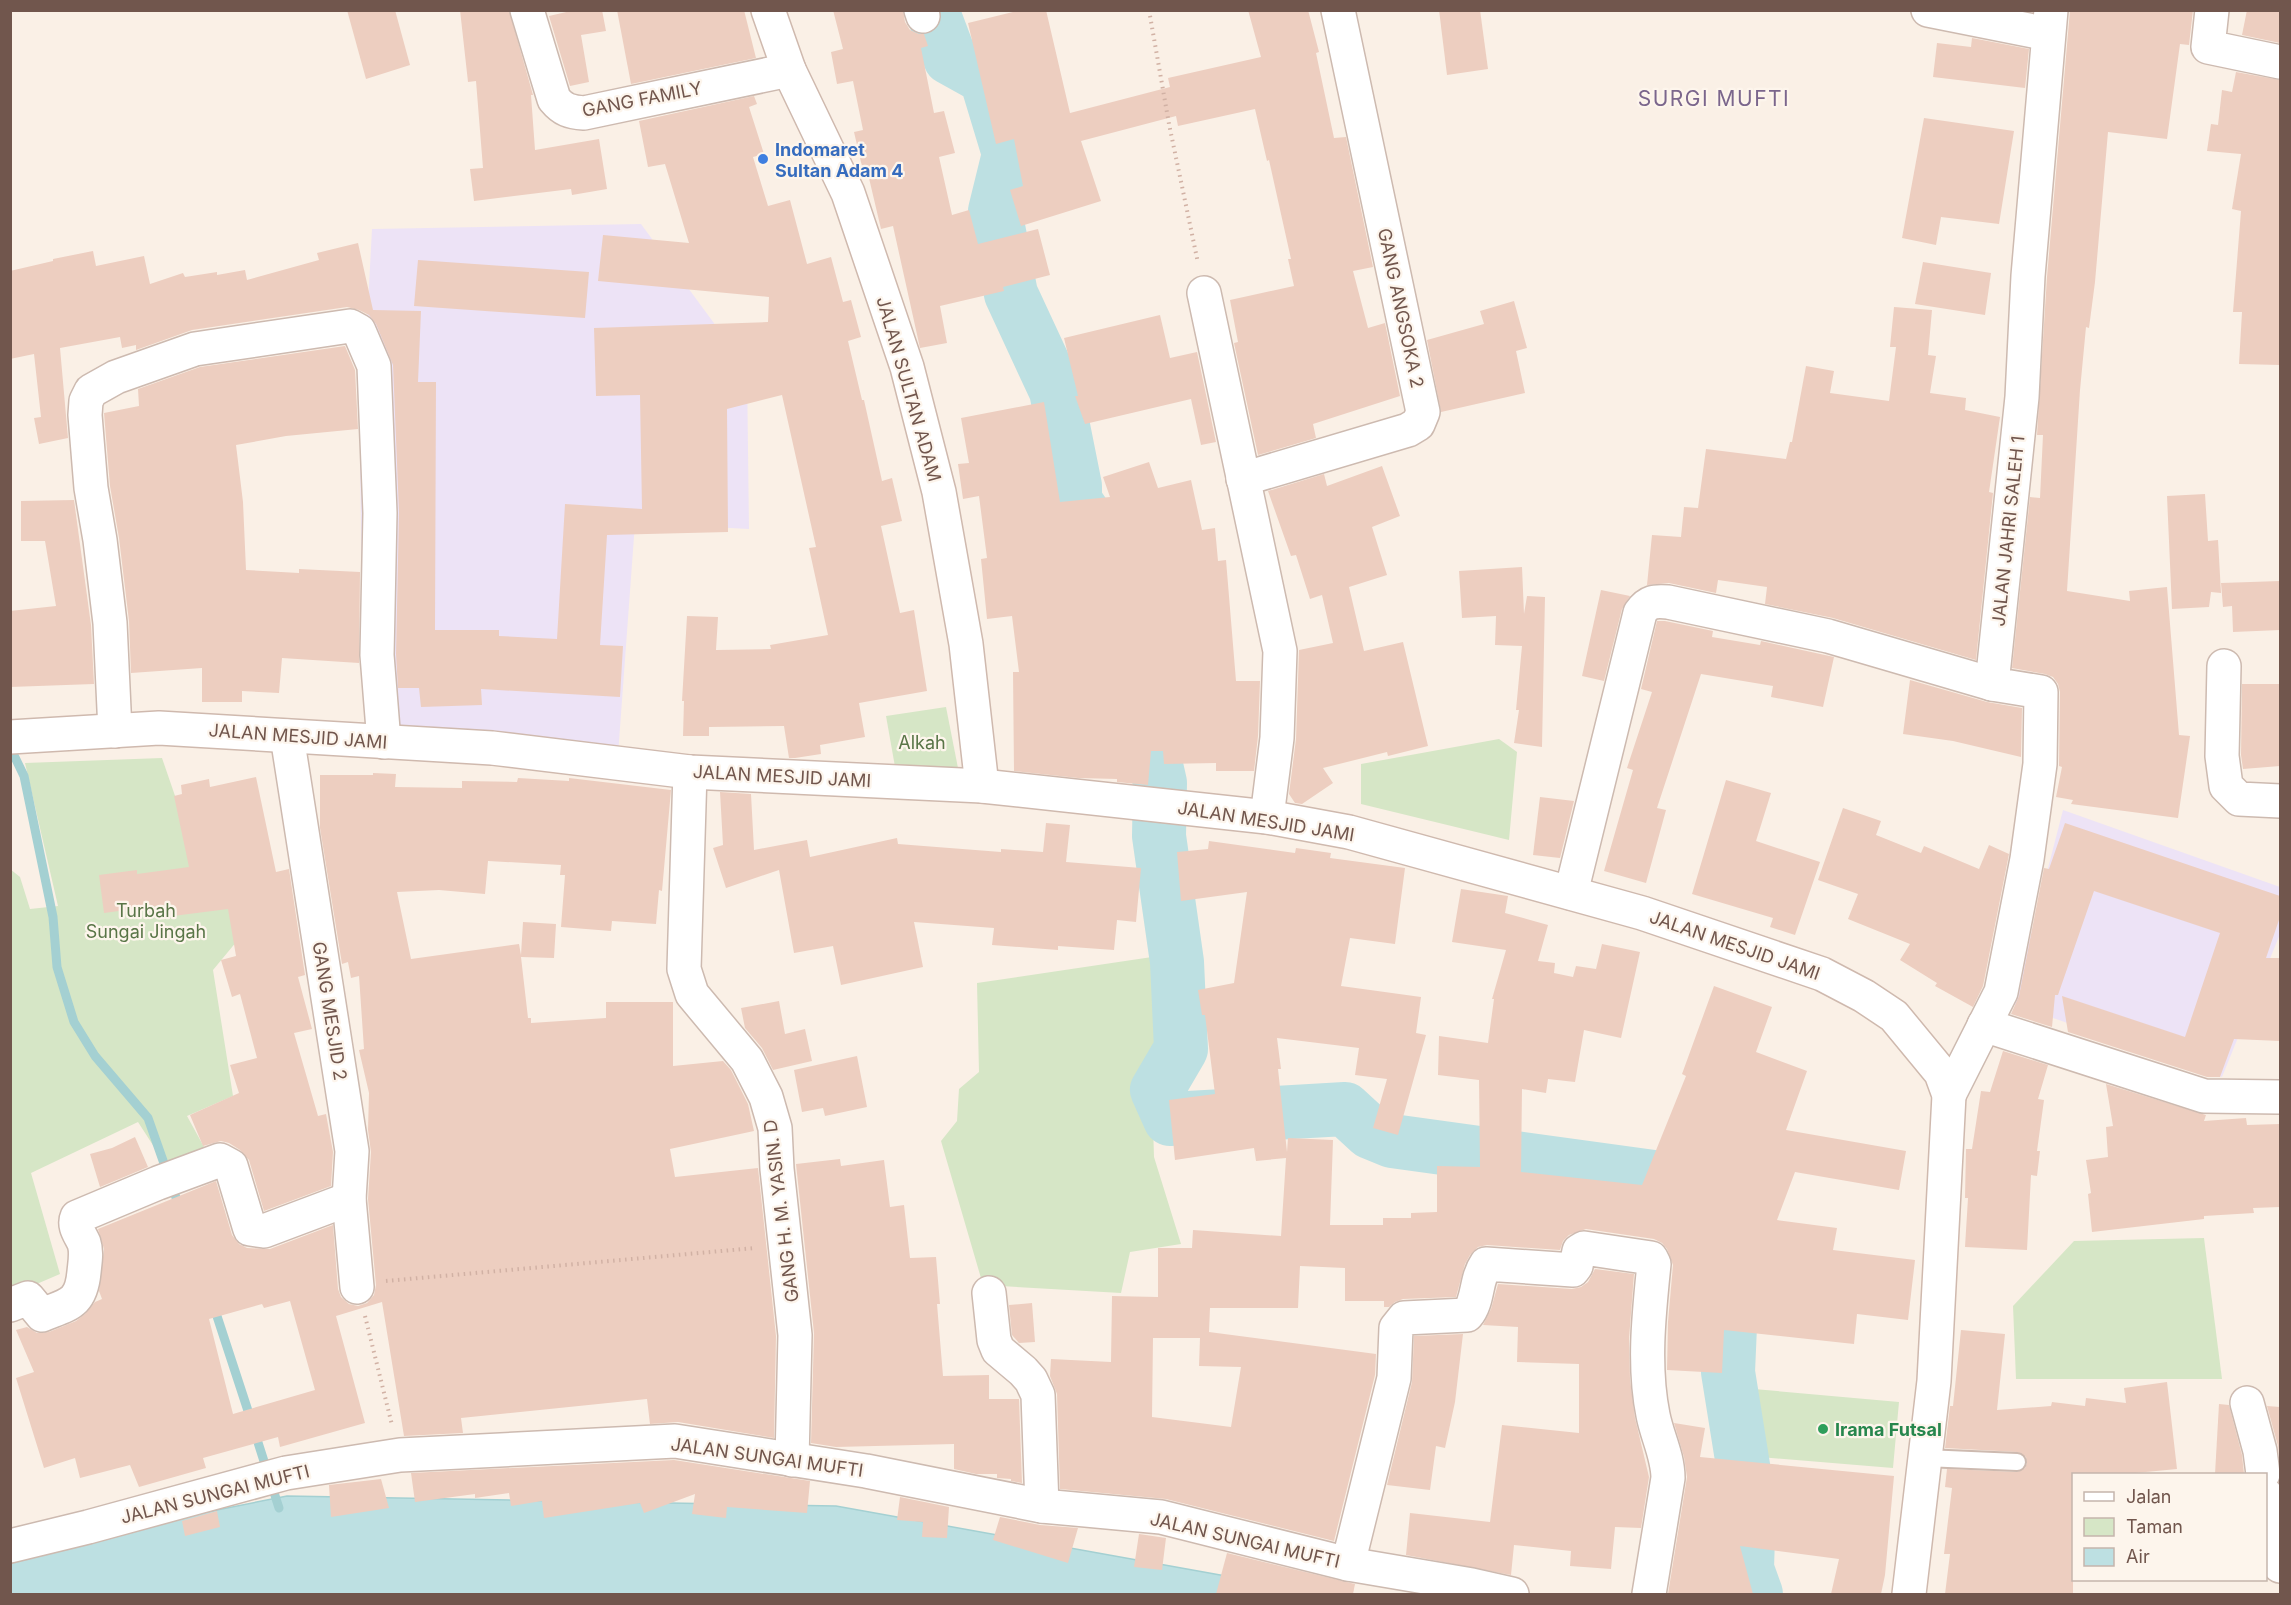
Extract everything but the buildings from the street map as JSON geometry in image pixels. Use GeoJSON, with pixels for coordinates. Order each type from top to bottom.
{"type":"FeatureCollection","features":[{"type":"Feature","properties":{"kind":"street","name":"GANG FAMILY"},"geometry":{"type":"LineString","coordinates":[[527,10],[554,99],[561,108],[571,112],[584,113],[789,70]]}},
{"type":"Feature","properties":{"kind":"street","name":"GANG ANGSOKA 2"},"geometry":{"type":"LineString","coordinates":[[1243,479],[1408,430],[1418,424],[1423,412],[1338,10]]}},
{"type":"Feature","properties":{"kind":"street","name":"JALAN JAHRI SALEH 1"},"geometry":{"type":"LineString","coordinates":[[1928,10],[2050,22],[2028,276],[2022,397],[1992,684]]}},
{"type":"Feature","properties":{"kind":"street"},"geometry":{"type":"LineString","coordinates":[[2212,10],[2208,47],[2280,62]]}},
{"type":"Feature","properties":{"kind":"street","name":"JALAN SULTAN ADAM"},"geometry":{"type":"LineString","coordinates":[[769,11],[789,70],[848,193],[907,367],[939,492],[966,644],[982,786]]}},
{"type":"Feature","properties":{"kind":"street"},"geometry":{"type":"LineString","coordinates":[[1204,293],[1280,651],[1277,738],[1268,817]]}},
{"type":"Feature","properties":{"kind":"street"},"geometry":{"type":"LineString","coordinates":[[115,731],[110,624],[91,488],[85,415],[86,400],[91,391],[116,376],[195,349],[350,326],[359,331],[374,366],[380,513],[377,655],[384,742]]}},
{"type":"Feature","properties":{"kind":"street"},"geometry":{"type":"LineString","coordinates":[[1571,893],[1640,613],[1645,605],[1653,601],[1668,602],[1828,636],[1992,684],[2041,692],[2040,752],[2027,859],[2001,992],[1949,1095]]}},
{"type":"Feature","properties":{"kind":"street"},"geometry":{"type":"LineString","coordinates":[[2224,666],[2222,756],[2226,786],[2239,799],[2280,801]]}},
{"type":"Feature","properties":{"kind":"street","name":"JALAN MESJID JAMI"},"geometry":{"type":"LineString","coordinates":[[12,737],[159,728],[492,748],[690,772],[982,786],[1268,817],[1349,832],[1642,913],[1822,974],[1864,996],[1894,1016],[1941,1073],[1949,1095],[1934,1382],[1909,1594]]}},
{"type":"Feature","properties":{"kind":"street","name":"GANG MESJID 2"},"geometry":{"type":"LineString","coordinates":[[287,736],[352,1151],[348,1199],[372,1284]]}},
{"type":"Feature","properties":{"kind":"street","name":"GANG H. M. YASIN. D"},"geometry":{"type":"LineString","coordinates":[[690,772],[684,969],[692,994],[747,1060],[766,1097],[775,1128],[795,1335],[792,1460]]}},
{"type":"Feature","properties":{"kind":"street"},"geometry":{"type":"LineString","coordinates":[[1984,1025],[2204,1096],[2280,1097]]}},
{"type":"Feature","properties":{"kind":"street"},"geometry":{"type":"LineString","coordinates":[[10,1305],[28,1298],[42,1315],[70,1304],[78,1298],[83,1287],[86,1252],[75,1224],[77,1216],[165,1180],[220,1161],[225,1161],[231,1166],[249,1226],[255,1230],[264,1231],[348,1199]]}},
{"type":"Feature","properties":{"kind":"street"},"geometry":{"type":"LineString","coordinates":[[1348,1564],[1390,1400],[1394,1378],[1396,1328],[1399,1323],[1404,1318],[1467,1315],[1473,1308],[1481,1272],[1486,1264],[1573,1269],[1576,1266],[1579,1251],[1584,1248],[1651,1258],[1654,1264],[1648,1347],[1653,1415],[1666,1460],[1668,1478],[1649,1594]]}},
{"type":"Feature","properties":{"kind":"street"},"geometry":{"type":"LineString","coordinates":[[989,1293],[994,1340],[998,1350],[1031,1380],[1038,1395],[1042,1506]]}},
{"type":"Feature","properties":{"kind":"street"},"geometry":{"type":"LineString","coordinates":[[2247,1403],[2260,1452],[2263,1473]]}},
{"type":"Feature","properties":{"kind":"street","name":"JALAN SUNGAI MUFTI"},"geometry":{"type":"LineString","coordinates":[[14,1539],[274,1477],[400,1455],[675,1441],[866,1471],[1042,1506],[1161,1518],[1348,1564],[1512,1594]]}},
{"type":"Feature","properties":{"kind":"street"},"geometry":{"type":"LineString","coordinates":[[2267,1510],[2271,1540],[2280,1566]]}},
{"type":"Feature","properties":{"kind":"lane"},"geometry":{"type":"LineString","coordinates":[[1925,1458],[2017,1462]]}},
{"type":"Feature","properties":{"kind":"path"},"geometry":{"type":"LineString","coordinates":[[1149,10],[1169,124],[1204,293]]}},
{"type":"Feature","properties":{"kind":"path"},"geometry":{"type":"LineString","coordinates":[[400,1455],[372,1284],[785,1245]]}},
{"type":"Feature","properties":{"kind":"shaded area"},"geometry":{"type":"Polygon","coordinates":[[[641,224],[747,368],[749,529],[635,523],[618,755],[376,731],[363,653],[360,456],[372,229],[641,224]]]}},
{"type":"Feature","properties":{"kind":"shaded area"},"geometry":{"type":"Polygon","coordinates":[[[2063,810],[2280,887],[2280,934],[2222,1077],[2013,1004],[2063,810]]]}},
{"type":"Feature","properties":{"kind":"green space","name":"Alkah"},"geometry":{"type":"Polygon","coordinates":[[[946,707],[958,768],[951,777],[897,778],[886,716],[946,707]]]}},
{"type":"Feature","properties":{"kind":"green space"},"geometry":{"type":"Polygon","coordinates":[[[1499,739],[1517,752],[1509,840],[1361,804],[1361,764],[1499,739]]]}},
{"type":"Feature","properties":{"kind":"green space","name":"Turbah Sungai Jingah"},"geometry":{"type":"Polygon","coordinates":[[[162,758],[195,854],[217,854],[237,941],[213,970],[233,1096],[187,1116],[204,1147],[167,1167],[138,1122],[31,1173],[60,1274],[11,1295],[10,869],[20,877],[30,909],[58,906],[25,763],[162,758]]]}},
{"type":"Feature","properties":{"kind":"green space"},"geometry":{"type":"Polygon","coordinates":[[[1152,957],[1172,1065],[1152,1092],[1154,1157],[1181,1244],[1130,1252],[1121,1293],[983,1285],[941,1141],[957,1121],[959,1089],[979,1072],[977,983],[1152,957]]]}},
{"type":"Feature","properties":{"kind":"green space"},"geometry":{"type":"Polygon","coordinates":[[[2204,1238],[2222,1379],[2016,1379],[2013,1306],[2074,1241],[2204,1238]]]}},
{"type":"Feature","properties":{"kind":"green space","name":"Irama Futsal"},"geometry":{"type":"Polygon","coordinates":[[[1754,1389],[1899,1402],[1893,1468],[1748,1456],[1754,1389]]]}},
{"type":"Feature","properties":{"kind":"water"},"geometry":{"type":"Polygon","coordinates":[[[287,1496],[836,1506],[1248,1580],[1288,1594],[11,1594],[11,1551],[287,1496]]]}},
{"type":"Feature","properties":{"kind":"waterway"},"geometry":{"type":"LineString","coordinates":[[932,10],[950,58],[986,78],[1009,154],[995,211],[1011,294],[1056,391],[1075,486],[1075,501],[1116,561]]}},
{"type":"Feature","properties":{"kind":"waterway"},"geometry":{"type":"LineString","coordinates":[[1140,677],[1139,689],[1160,783],[1159,836],[1177,962],[1181,1049],[1157,1090],[1170,1119],[1345,1109],[1370,1132],[1392,1141],[1719,1186]]}},
{"type":"Feature","properties":{"kind":"waterway"},"geometry":{"type":"LineString","coordinates":[[10,747],[24,776],[53,917],[57,967],[74,1022],[95,1056],[148,1118],[179,1206]]}},
{"type":"Feature","properties":{"kind":"waterway"},"geometry":{"type":"LineString","coordinates":[[1756,1594],[1747,1569],[1749,1503],[1728,1372],[1731,1303],[1757,1263]]}},
{"type":"Feature","properties":{"kind":"waterway"},"geometry":{"type":"LineString","coordinates":[[214,1307],[251,1420]]}},
{"type":"Feature","properties":{"kind":"waterway"},"geometry":{"type":"LineString","coordinates":[[255,1433],[279,1508]]}},
{"type":"Feature","properties":{"kind":"place","name":"Indomaret Sultan Adam 4"},"geometry":{"type":"Point","coordinates":[763,159]}},
{"type":"Feature","properties":{"kind":"place","name":"Irama Futsal"},"geometry":{"type":"Point","coordinates":[1823,1429]}},
{"type":"Feature","properties":{"kind":"district","name":"SURGI MUFTI"},"geometry":{"type":"Point","coordinates":[1714,98]}}]}
